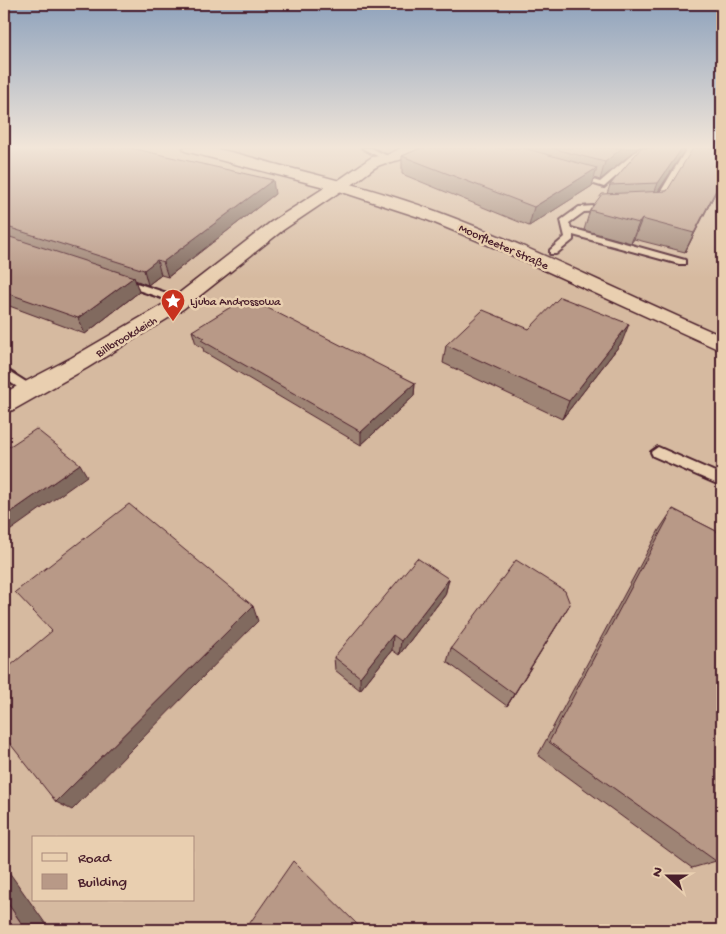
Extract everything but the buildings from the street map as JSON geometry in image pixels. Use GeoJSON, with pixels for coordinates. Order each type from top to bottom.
{"type":"FeatureCollection","features":[{"type":"Feature","properties":{"kind":"main road","name":"Billbrookdeich"},"geometry":{"type":"LineString","coordinates":[[4,404],[144,325],[181,301],[277,226],[329,192]]}},
{"type":"Feature","properties":{"kind":"main road","name":"Moorfleeter Straße"},"geometry":{"type":"LineString","coordinates":[[355,192],[464,228],[722,344]]}},
{"type":"Feature","properties":{"kind":"main road","name":"Moorfleeter Straße"},"geometry":{"type":"LineString","coordinates":[[407,192],[722,324]]}},
{"type":"Feature","properties":{"kind":"lane"},"geometry":{"type":"LineString","coordinates":[[646,207],[655,207],[664,192]]}},
{"type":"Feature","properties":{"kind":"lane"},"geometry":{"type":"LineString","coordinates":[[553,252],[570,238],[564,222],[582,209],[619,208]]}},
{"type":"Feature","properties":{"kind":"lane"},"geometry":{"type":"LineString","coordinates":[[567,230],[682,262]]}},
{"type":"Feature","properties":{"kind":"lane"},"geometry":{"type":"LineString","coordinates":[[113,278],[181,301]]}},
{"type":"Feature","properties":{"kind":"lane"},"geometry":{"type":"LineString","coordinates":[[4,372],[30,390]]}},
{"type":"Feature","properties":{"kind":"lane"},"geometry":{"type":"LineString","coordinates":[[658,452],[722,481]]}},
{"type":"Feature","properties":{"kind":"shaded area"},"geometry":{"type":"Polygon","coordinates":[[[4,192],[722,192],[722,930],[4,930],[4,192]]]}},
{"type":"Feature","properties":{"kind":"place","name":"Ljuba Androssowa"},"geometry":{"type":"Point","coordinates":[173,322]}}]}
